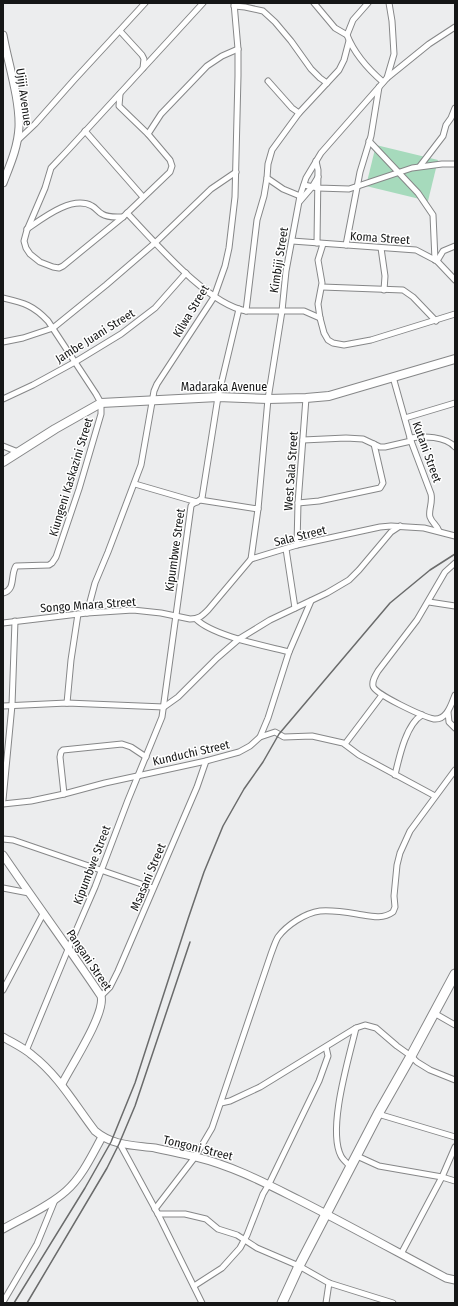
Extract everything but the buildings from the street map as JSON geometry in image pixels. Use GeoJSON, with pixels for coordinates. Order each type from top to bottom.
{"type":"FeatureCollection","features":[{"type":"Feature","properties":{"kind":"highway"},"geometry":{"type":"LineString","coordinates":[[282,1303],[299,1266],[378,1114],[412,1056],[455,974]]}},
{"type":"Feature","properties":{"kind":"main road","name":"Madaraka Avenue"},"geometry":{"type":"LineString","coordinates":[[3,462],[101,403],[218,397],[268,400],[329,396],[455,359]]}},
{"type":"Feature","properties":{"kind":"street"},"geometry":{"type":"LineString","coordinates":[[17,141],[36,124],[74,80],[145,3]]}},
{"type":"Feature","properties":{"kind":"street"},"geometry":{"type":"LineString","coordinates":[[120,93],[119,106],[148,134],[170,160],[172,166],[170,172],[125,215],[68,263],[59,268],[40,262],[30,254],[24,244],[27,230],[44,191],[51,168],[85,131],[143,68],[155,55],[204,3]]}},
{"type":"Feature","properties":{"kind":"street"},"geometry":{"type":"LineString","coordinates":[[314,3],[335,28],[347,35]]}},
{"type":"Feature","properties":{"kind":"street"},"geometry":{"type":"LineString","coordinates":[[346,245],[381,84],[367,67],[349,41],[347,35],[353,20],[368,3]]}},
{"type":"Feature","properties":{"kind":"street"},"geometry":{"type":"LineString","coordinates":[[387,78],[393,60],[394,47],[389,3]]}},
{"type":"Feature","properties":{"kind":"street"},"geometry":{"type":"LineString","coordinates":[[234,5],[263,11],[275,22],[320,78],[327,82]]}},
{"type":"Feature","properties":{"kind":"street","name":"Kilwa Street"},"geometry":{"type":"LineString","coordinates":[[87,613],[94,583],[135,484],[141,465],[152,400],[157,384],[214,297],[225,266],[229,248],[236,172],[238,49],[234,5]]}},
{"type":"Feature","properties":{"kind":"street","name":"Kimbiji Street"},"geometry":{"type":"LineString","coordinates":[[251,559],[258,509],[268,400],[282,311],[286,271],[300,199],[306,178],[316,161],[381,84],[429,44],[455,27]]}},
{"type":"Feature","properties":{"kind":"street"},"geometry":{"type":"LineString","coordinates":[[120,31],[142,55],[144,59],[143,68]]}},
{"type":"Feature","properties":{"kind":"street","name":"Ujiji Avenue"},"geometry":{"type":"LineString","coordinates":[[3,35],[16,97],[19,125],[12,161],[3,183]]}},
{"type":"Feature","properties":{"kind":"street"},"geometry":{"type":"LineString","coordinates":[[246,311],[257,220],[264,196],[268,164],[272,150],[299,113],[334,76],[342,65],[349,41]]}},
{"type":"Feature","properties":{"kind":"street"},"geometry":{"type":"LineString","coordinates":[[148,134],[161,114],[206,66],[222,56],[238,49]]}},
{"type":"Feature","properties":{"kind":"street"},"geometry":{"type":"LineString","coordinates":[[142,55],[155,55]]}},
{"type":"Feature","properties":{"kind":"street"},"geometry":{"type":"LineString","coordinates":[[268,81],[292,108],[299,113]]}},
{"type":"Feature","properties":{"kind":"street"},"geometry":{"type":"LineString","coordinates":[[419,166],[423,164],[433,147],[443,136],[446,125],[455,108]]}},
{"type":"Feature","properties":{"kind":"street"},"geometry":{"type":"LineString","coordinates":[[85,131],[143,197]]}},
{"type":"Feature","properties":{"kind":"street"},"geometry":{"type":"LineString","coordinates":[[369,141],[418,192],[433,215],[436,260]]}},
{"type":"Feature","properties":{"kind":"street"},"geometry":{"type":"LineString","coordinates":[[316,161],[318,170],[317,243]]}},
{"type":"Feature","properties":{"kind":"street"},"geometry":{"type":"LineString","coordinates":[[304,185],[318,188],[345,189],[419,166],[455,164]]}},
{"type":"Feature","properties":{"kind":"street"},"geometry":{"type":"LineString","coordinates":[[3,342],[23,338],[53,328],[156,242],[211,189],[236,172]]}},
{"type":"Feature","properties":{"kind":"street"},"geometry":{"type":"LineString","coordinates":[[267,178],[300,199],[312,187],[318,176]]}},
{"type":"Feature","properties":{"kind":"street"},"geometry":{"type":"LineString","coordinates":[[27,230],[42,218],[67,205],[89,205],[106,216],[125,215],[156,242],[186,273],[214,297],[246,311],[304,311],[320,318]]}},
{"type":"Feature","properties":{"kind":"street","name":"Koma Street"},"geometry":{"type":"LineString","coordinates":[[292,241],[416,250],[436,260],[455,280]]}},
{"type":"Feature","properties":{"kind":"street"},"geometry":{"type":"LineString","coordinates":[[323,244],[318,260],[322,276],[322,287],[318,304],[324,333],[328,340],[333,343],[340,345],[370,340],[455,314]]}},
{"type":"Feature","properties":{"kind":"street"},"geometry":{"type":"LineString","coordinates":[[436,260],[443,251],[455,246]]}},
{"type":"Feature","properties":{"kind":"street"},"geometry":{"type":"LineString","coordinates":[[381,248],[385,276],[384,290]]}},
{"type":"Feature","properties":{"kind":"street","name":"Jambe Juani Street"},"geometry":{"type":"LineString","coordinates":[[3,399],[33,385],[75,362],[121,334],[155,308],[186,273]]}},
{"type":"Feature","properties":{"kind":"street"},"geometry":{"type":"LineString","coordinates":[[322,287],[404,290],[413,297],[436,321]]}},
{"type":"Feature","properties":{"kind":"street","name":"Kiungeni Kaskazini Street"},"geometry":{"type":"LineString","coordinates":[[3,298],[33,307],[39,311],[53,328],[101,403],[100,420],[56,557],[49,565],[16,566],[14,569],[11,588],[7,592],[3,593]]}},
{"type":"Feature","properties":{"kind":"street","name":"Kipumbwe Street"},"geometry":{"type":"LineString","coordinates":[[26,1051],[68,947],[102,870],[138,775],[157,730],[164,707],[175,616],[191,506],[193,503],[199,501],[204,486],[218,397],[239,309]]}},
{"type":"Feature","properties":{"kind":"street","name":"Kutani Street"},"geometry":{"type":"LineString","coordinates":[[393,377],[411,439],[431,494],[432,500],[430,518],[439,531]]}},
{"type":"Feature","properties":{"kind":"street","name":"West Sala Street"},"geometry":{"type":"LineString","coordinates":[[297,545],[298,503],[306,398]]}},
{"type":"Feature","properties":{"kind":"street"},"geometry":{"type":"LineString","coordinates":[[405,418],[455,403]]}},
{"type":"Feature","properties":{"kind":"street"},"geometry":{"type":"LineString","coordinates":[[303,440],[346,438],[368,440],[374,444],[385,447],[422,437],[450,442],[455,447]]}},
{"type":"Feature","properties":{"kind":"street"},"geometry":{"type":"LineString","coordinates":[[298,503],[319,501],[380,488],[383,483],[374,444]]}},
{"type":"Feature","properties":{"kind":"street"},"geometry":{"type":"LineString","coordinates":[[3,446],[18,452]]}},
{"type":"Feature","properties":{"kind":"street"},"geometry":{"type":"LineString","coordinates":[[135,484],[199,501],[258,509]]}},
{"type":"Feature","properties":{"kind":"street"},"geometry":{"type":"LineString","coordinates":[[3,706],[67,703],[164,707],[178,697],[217,658],[239,639],[264,624],[310,600],[327,593],[349,580],[391,532],[400,526]]}},
{"type":"Feature","properties":{"kind":"street","name":"Sala Street"},"geometry":{"type":"LineString","coordinates":[[251,559],[297,545],[380,527],[400,526],[424,528],[455,536]]}},
{"type":"Feature","properties":{"kind":"street"},"geometry":{"type":"LineString","coordinates":[[286,549],[295,608]]}},
{"type":"Feature","properties":{"kind":"street"},"geometry":{"type":"LineString","coordinates":[[175,616],[196,619],[201,617],[251,559]]}},
{"type":"Feature","properties":{"kind":"street"},"geometry":{"type":"LineString","coordinates":[[455,563],[445,572],[417,620],[374,678],[373,687],[382,695],[422,715],[438,720],[448,711],[455,695]]}},
{"type":"Feature","properties":{"kind":"street","name":"Kunduchi Street"},"geometry":{"type":"LineString","coordinates":[[3,804],[64,794],[138,775],[195,764],[244,750],[260,737],[268,718],[289,652],[310,600]]}},
{"type":"Feature","properties":{"kind":"street"},"geometry":{"type":"LineString","coordinates":[[428,602],[455,606]]}},
{"type":"Feature","properties":{"kind":"street","name":"Songo Mnara Street"},"geometry":{"type":"LineString","coordinates":[[3,623],[87,613],[133,610],[175,616]]}},
{"type":"Feature","properties":{"kind":"street"},"geometry":{"type":"LineString","coordinates":[[67,703],[70,660],[78,614]]}},
{"type":"Feature","properties":{"kind":"street"},"geometry":{"type":"LineString","coordinates":[[196,619],[203,625],[239,639],[289,652]]}},
{"type":"Feature","properties":{"kind":"street"},"geometry":{"type":"LineString","coordinates":[[3,800],[12,705],[15,621]]}},
{"type":"Feature","properties":{"kind":"street"},"geometry":{"type":"LineString","coordinates":[[345,744],[382,695]]}},
{"type":"Feature","properties":{"kind":"street"},"geometry":{"type":"LineString","coordinates":[[448,711],[449,722],[455,728]]}},
{"type":"Feature","properties":{"kind":"street"},"geometry":{"type":"LineString","coordinates":[[395,775],[405,740],[415,720],[422,715]]}},
{"type":"Feature","properties":{"kind":"street"},"geometry":{"type":"LineString","coordinates":[[260,737],[275,732],[284,737],[312,736],[345,744],[359,755],[435,796]]}},
{"type":"Feature","properties":{"kind":"street"},"geometry":{"type":"LineString","coordinates":[[64,794],[60,757],[63,750],[122,744],[131,747],[146,757]]}},
{"type":"Feature","properties":{"kind":"street","name":"Msasani Street"},"geometry":{"type":"LineString","coordinates":[[101,996],[110,987],[118,971],[202,776],[206,761]]}},
{"type":"Feature","properties":{"kind":"street"},"geometry":{"type":"LineString","coordinates":[[195,764],[200,768],[202,776]]}},
{"type":"Feature","properties":{"kind":"street"},"geometry":{"type":"LineString","coordinates":[[157,1211],[196,1157],[212,1128],[271,954],[279,936],[306,915],[315,912],[344,912],[383,917],[393,912],[399,854],[410,831],[455,770]]}},
{"type":"Feature","properties":{"kind":"street"},"geometry":{"type":"LineString","coordinates":[[3,839],[14,840],[153,888]]}},
{"type":"Feature","properties":{"kind":"street","name":"Pangani Street"},"geometry":{"type":"LineString","coordinates":[[3,854],[101,996],[102,1006],[98,1018],[62,1084]]}},
{"type":"Feature","properties":{"kind":"street"},"geometry":{"type":"LineString","coordinates":[[3,888],[28,892]]}},
{"type":"Feature","properties":{"kind":"street"},"geometry":{"type":"LineString","coordinates":[[3,990],[43,914]]}},
{"type":"Feature","properties":{"kind":"street"},"geometry":{"type":"LineString","coordinates":[[434,1013],[455,1025]]}},
{"type":"Feature","properties":{"kind":"street"},"geometry":{"type":"LineString","coordinates":[[221,1103],[230,1102],[356,1028],[365,1025],[376,1028],[397,1046],[412,1056],[417,1062],[430,1070],[455,1080]]}},
{"type":"Feature","properties":{"kind":"street"},"geometry":{"type":"LineString","coordinates":[[351,1166],[345,1161],[339,1150],[337,1126],[342,1087],[356,1028]]}},
{"type":"Feature","properties":{"kind":"street","name":"Tongoni Street"},"geometry":{"type":"LineString","coordinates":[[3,1037],[45,1065],[62,1084],[95,1131],[111,1142],[155,1148],[226,1165],[270,1184],[446,1278],[455,1280]]}},
{"type":"Feature","properties":{"kind":"street"},"geometry":{"type":"LineString","coordinates":[[194,1286],[222,1268],[240,1248],[245,1240],[263,1194],[270,1184],[319,1081],[328,1056],[326,1047]]}},
{"type":"Feature","properties":{"kind":"street"},"geometry":{"type":"LineString","coordinates":[[378,1114],[455,1138]]}},
{"type":"Feature","properties":{"kind":"street"},"geometry":{"type":"LineString","coordinates":[[3,1229],[55,1200],[67,1190],[92,1156],[102,1137]]}},
{"type":"Feature","properties":{"kind":"street"},"geometry":{"type":"LineString","coordinates":[[120,1144],[157,1211],[202,1303]]}},
{"type":"Feature","properties":{"kind":"street"},"geometry":{"type":"LineString","coordinates":[[401,1254],[442,1177],[455,1147]]}},
{"type":"Feature","properties":{"kind":"street"},"geometry":{"type":"LineString","coordinates":[[357,1156],[379,1166],[442,1177],[455,1181]]}},
{"type":"Feature","properties":{"kind":"street"},"geometry":{"type":"LineString","coordinates":[[3,1302],[37,1244],[55,1200]]}},
{"type":"Feature","properties":{"kind":"street"},"geometry":{"type":"LineString","coordinates":[[157,1211],[185,1214],[206,1219],[218,1229],[237,1235],[257,1248],[299,1266],[329,1283],[394,1303]]}},
{"type":"Feature","properties":{"kind":"street"},"geometry":{"type":"LineString","coordinates":[[326,1303],[329,1283]]}},
{"type":"Feature","properties":{"kind":"green space"},"geometry":{"type":"Polygon","coordinates":[[[376,145],[438,160],[428,201],[366,186],[376,145]]]}},
{"type":"Feature","properties":{"kind":"railway"},"geometry":{"type":"LineString","coordinates":[[14,1303],[85,1188],[111,1142],[135,1083],[204,872],[223,826],[244,789],[263,762],[279,734],[390,603],[430,570],[455,554]]}},
{"type":"Feature","properties":{"kind":"railway"},"geometry":{"type":"LineString","coordinates":[[27,1303],[107,1168],[119,1144],[135,1106],[190,942]]}}]}
